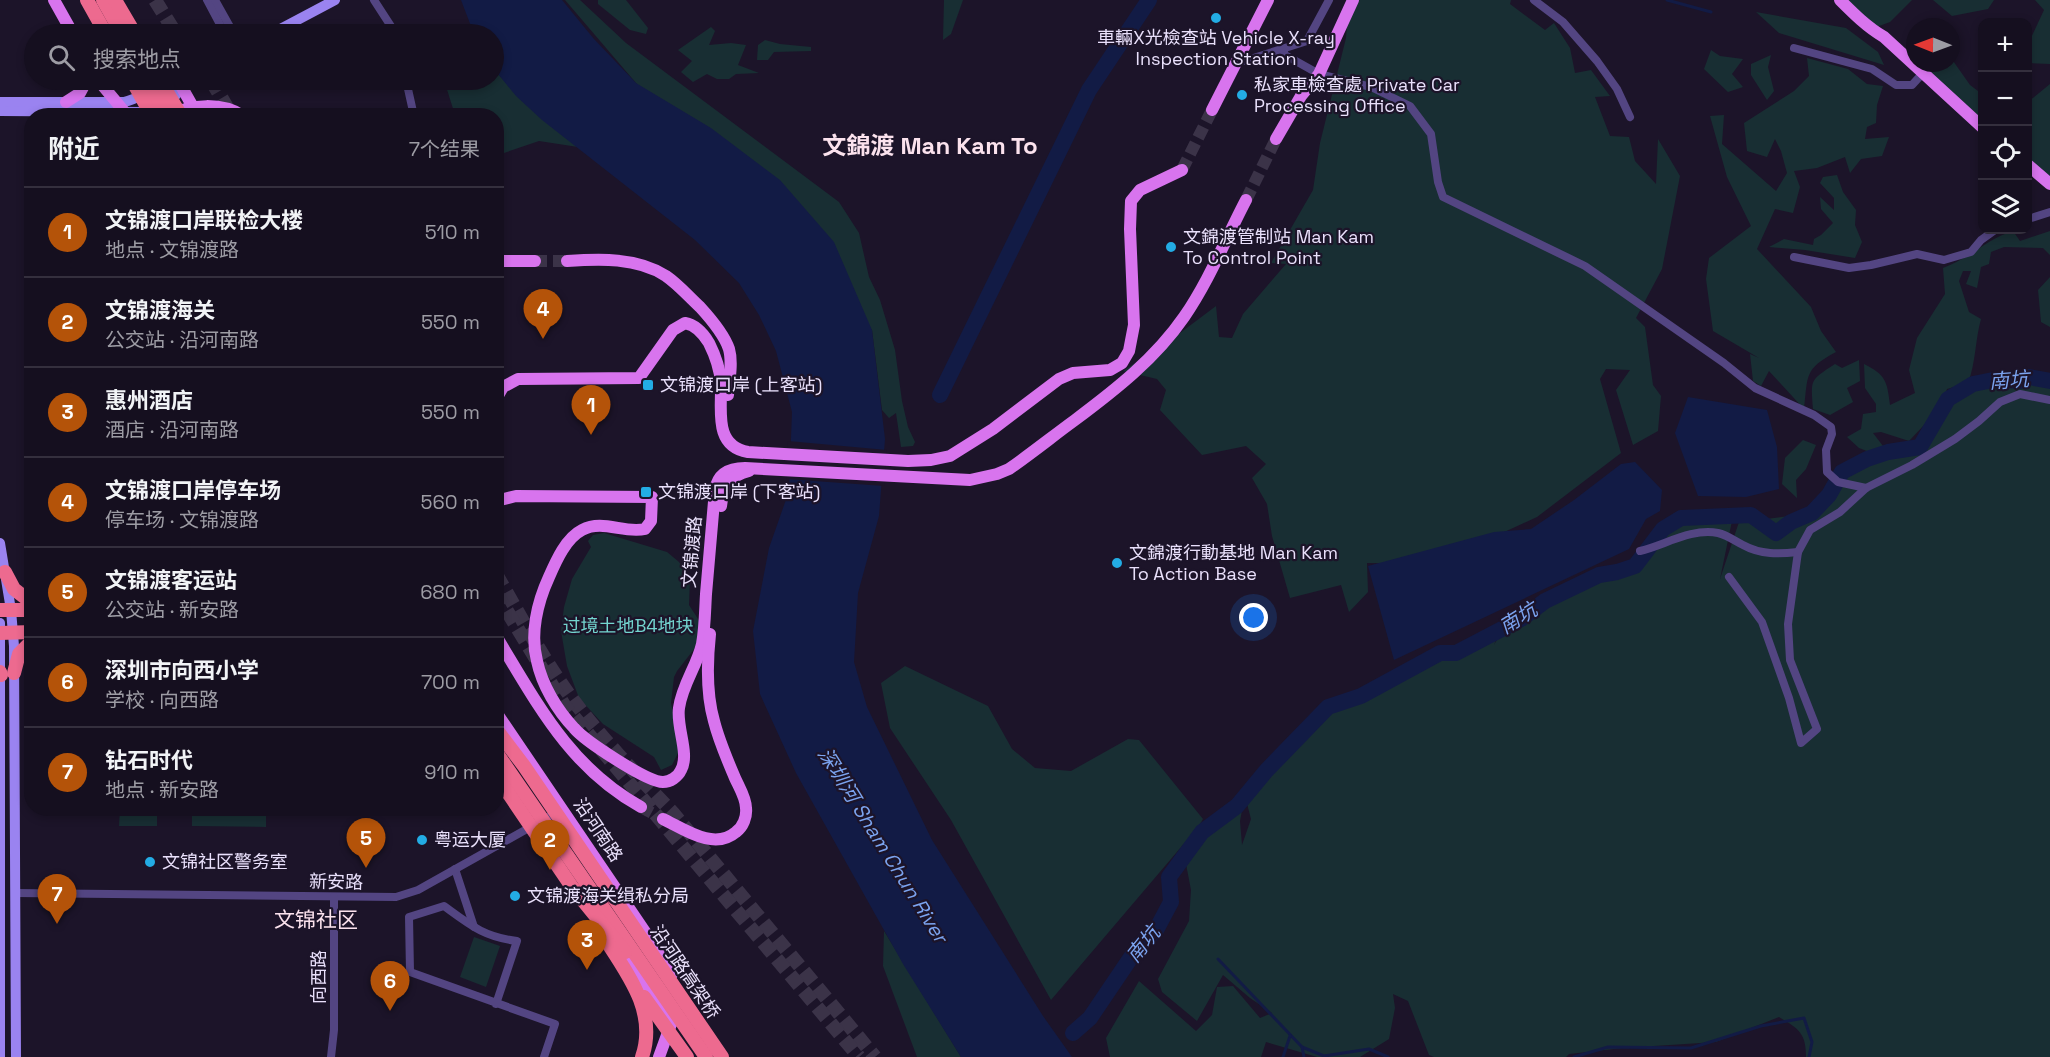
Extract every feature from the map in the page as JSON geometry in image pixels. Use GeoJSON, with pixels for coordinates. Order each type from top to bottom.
{"type":"FeatureCollection","features":[{"type":"Feature","properties":{"kind":"highway"},"geometry":{"type":"LineString","coordinates":[[87,0],[100,24]]}},
{"type":"Feature","properties":{"kind":"highway"},"geometry":{"type":"LineString","coordinates":[[103,0],[116,24]]}},
{"type":"Feature","properties":{"kind":"highway"},"geometry":{"type":"LineString","coordinates":[[115,0],[129,24]]}},
{"type":"Feature","properties":{"kind":"highway"},"geometry":{"type":"LineString","coordinates":[[138,90],[148,108]]}},
{"type":"Feature","properties":{"kind":"highway"},"geometry":{"type":"LineString","coordinates":[[153,90],[163,108]]}},
{"type":"Feature","properties":{"kind":"highway"},"geometry":{"type":"LineString","coordinates":[[166,90],[176,108]]}},
{"type":"Feature","properties":{"kind":"highway"},"geometry":{"type":"LineString","coordinates":[[5,572],[14,589],[24,597]]}},
{"type":"Feature","properties":{"kind":"highway"},"geometry":{"type":"LineString","coordinates":[[6,610],[24,610]]}},
{"type":"Feature","properties":{"kind":"highway"},"geometry":{"type":"LineString","coordinates":[[3,630],[24,631]]}},
{"type":"Feature","properties":{"kind":"highway"},"geometry":{"type":"LineString","coordinates":[[5,673],[24,649]]}},
{"type":"Feature","properties":{"kind":"highway","name":"沿河路高架桥"},"geometry":{"type":"LineString","coordinates":[[504,740],[531,775],[722,1057]]}},
{"type":"Feature","properties":{"kind":"highway","name":"沿河路高架桥"},"geometry":{"type":"LineString","coordinates":[[504,764],[678,1024],[706,1057]]}},
{"type":"Feature","properties":{"kind":"highway"},"geometry":{"type":"LineString","coordinates":[[504,787],[629,976],[687,1057]]}},
{"type":"Feature","properties":{"kind":"highway"},"geometry":{"type":"LineString","coordinates":[[572,887],[678,1024]]}},
{"type":"Feature","properties":{"kind":"highway"},"geometry":{"type":"LineString","coordinates":[[629,976],[647,1022],[648,1035],[642,1057]]}},
{"type":"Feature","properties":{"kind":"main road"},"geometry":{"type":"LineString","coordinates":[[54,0],[67,24]]}},
{"type":"Feature","properties":{"kind":"main road"},"geometry":{"type":"LineString","coordinates":[[1212,110],[1268,0]]}},
{"type":"Feature","properties":{"kind":"main road"},"geometry":{"type":"LineString","coordinates":[[1276,139],[1300,96],[1319,74],[1353,0]]}},
{"type":"Feature","properties":{"kind":"main road"},"geometry":{"type":"LineString","coordinates":[[1840,0],[1982,126]]}},
{"type":"Feature","properties":{"kind":"main road"},"geometry":{"type":"LineString","coordinates":[[66,102],[82,90]]}},
{"type":"Feature","properties":{"kind":"main road"},"geometry":{"type":"LineString","coordinates":[[107,90],[124,108]]}},
{"type":"Feature","properties":{"kind":"main road"},"geometry":{"type":"LineString","coordinates":[[188,90],[194,108]]}},
{"type":"Feature","properties":{"kind":"main road"},"geometry":{"type":"LineString","coordinates":[[2032,168],[2050,184]]}},
{"type":"Feature","properties":{"kind":"main road"},"geometry":{"type":"LineString","coordinates":[[504,386],[518,379],[639,378],[673,330],[685,322],[700,330],[716,357],[721,382],[721,427],[726,441],[741,451],[908,461],[950,456],[993,429],[1059,379],[1073,373],[1110,370],[1122,363],[1129,351],[1134,325],[1131,201],[1140,190],[1182,170]]}},
{"type":"Feature","properties":{"kind":"main road"},"geometry":{"type":"LineString","coordinates":[[768,470],[970,480],[997,474],[1024,459],[1129,378],[1146,362],[1184,317],[1218,257],[1246,200]]}},
{"type":"Feature","properties":{"kind":"main road"},"geometry":{"type":"LineString","coordinates":[[567,261],[605,260],[646,267],[663,274],[681,288],[705,313],[729,349],[727,412],[730,431],[734,438],[743,445],[768,452]]}},
{"type":"Feature","properties":{"kind":"main road"},"geometry":{"type":"LineString","coordinates":[[504,261],[535,261]]}},
{"type":"Feature","properties":{"kind":"main road","name":"文锦渡路"},"geometry":{"type":"LineString","coordinates":[[504,498],[652,497],[651,521],[645,529],[596,526],[586,528],[573,537],[554,565],[542,593],[535,627],[534,647],[540,673],[547,689],[574,729],[595,746],[662,782],[678,775],[684,764],[678,709],[702,642],[716,484],[722,474],[730,469],[768,470]]}},
{"type":"Feature","properties":{"kind":"main road","name":"文锦渡路"},"geometry":{"type":"LineString","coordinates":[[663,819],[698,836],[713,840],[733,835],[743,825],[746,817],[745,801],[713,718],[709,691],[709,648],[724,491],[731,479],[739,474],[768,470]]}},
{"type":"Feature","properties":{"kind":"main road"},"geometry":{"type":"LineString","coordinates":[[504,649],[549,722],[568,747],[603,782],[641,807]]}},
{"type":"Feature","properties":{"kind":"main road","name":"沿河南路"},"geometry":{"type":"LineString","coordinates":[[504,724],[680,984]]}},
{"type":"Feature","properties":{"kind":"main road"},"geometry":{"type":"LineString","coordinates":[[504,776],[657,1003],[678,1024]]}},
{"type":"Feature","properties":{"kind":"main road"},"geometry":{"type":"LineString","coordinates":[[659,1057],[678,1024],[680,984]]}},
{"type":"Feature","properties":{"kind":"main road"},"geometry":{"type":"LineString","coordinates":[[635,1057],[657,1003],[666,992],[680,984]]}},
{"type":"Feature","properties":{"kind":"street"},"geometry":{"type":"LineString","coordinates":[[207,0],[220,24]]}},
{"type":"Feature","properties":{"kind":"street"},"geometry":{"type":"LineString","coordinates":[[215,0],[228,24]]}},
{"type":"Feature","properties":{"kind":"street"},"geometry":{"type":"LineString","coordinates":[[290,24],[335,0]]}},
{"type":"Feature","properties":{"kind":"street"},"geometry":{"type":"LineString","coordinates":[[374,0],[390,24]]}},
{"type":"Feature","properties":{"kind":"street"},"geometry":{"type":"LineString","coordinates":[[1244,61],[1307,41],[1329,0]]}},
{"type":"Feature","properties":{"kind":"street"},"geometry":{"type":"LineString","coordinates":[[1534,0],[1563,22],[1597,61],[1617,89],[1630,117]]}},
{"type":"Feature","properties":{"kind":"street"},"geometry":{"type":"LineString","coordinates":[[1794,48],[1872,69],[1896,85],[1912,85],[1923,73]]}},
{"type":"Feature","properties":{"kind":"street"},"geometry":{"type":"LineString","coordinates":[[1283,49],[1285,55],[1319,74],[1371,87],[1410,106],[1431,134],[1438,182],[1443,197],[1585,266],[1725,363],[1755,388],[1814,415],[1831,427],[1832,435],[1826,450],[1827,472],[1838,482],[1866,488]]}},
{"type":"Feature","properties":{"kind":"street"},"geometry":{"type":"LineString","coordinates":[[128,108],[155,90]]}},
{"type":"Feature","properties":{"kind":"street"},"geometry":{"type":"LineString","coordinates":[[408,90],[412,108]]}},
{"type":"Feature","properties":{"kind":"street"},"geometry":{"type":"LineString","coordinates":[[0,102],[66,102],[111,108]]}},
{"type":"Feature","properties":{"kind":"street"},"geometry":{"type":"LineString","coordinates":[[0,111],[24,111]]}},
{"type":"Feature","properties":{"kind":"street"},"geometry":{"type":"LineString","coordinates":[[2032,218],[2050,212]]}},
{"type":"Feature","properties":{"kind":"street"},"geometry":{"type":"LineString","coordinates":[[1794,257],[1849,268],[1917,254],[1944,260],[1971,252],[1989,234]]}},
{"type":"Feature","properties":{"kind":"street"},"geometry":{"type":"LineString","coordinates":[[1729,577],[1762,622],[1789,698],[1801,743],[1817,729],[1790,660],[1788,624],[1798,552],[1810,530],[1840,512],[1866,488],[1895,475],[1955,439],[2000,402],[2019,394],[2050,400]]}},
{"type":"Feature","properties":{"kind":"street"},"geometry":{"type":"LineString","coordinates":[[1640,552],[1687,535],[1718,533],[1758,552],[1776,554],[1798,552]]}},
{"type":"Feature","properties":{"kind":"street"},"geometry":{"type":"LineString","coordinates":[[0,543],[5,572],[6,610],[3,630],[15,893],[16,1057]]}},
{"type":"Feature","properties":{"kind":"street"},"geometry":{"type":"LineString","coordinates":[[0,1057],[0,892],[5,673]]}},
{"type":"Feature","properties":{"kind":"street","name":"新安路"},"geometry":{"type":"LineString","coordinates":[[15,893],[396,897],[418,890],[562,809]]}},
{"type":"Feature","properties":{"kind":"street"},"geometry":{"type":"LineString","coordinates":[[455,870],[474,927]]}},
{"type":"Feature","properties":{"kind":"street","name":"向西路"},"geometry":{"type":"LineString","coordinates":[[331,1057],[334,1030],[334,897]]}},
{"type":"Feature","properties":{"kind":"street"},"geometry":{"type":"LineString","coordinates":[[496,1004],[517,941],[495,938],[474,927],[444,906],[409,917],[410,972],[496,1004],[555,1024],[544,1057]]}},
{"type":"Feature","properties":{"kind":"street","name":"沿河南路"},"geometry":{"type":"LineString","coordinates":[[680,984],[730,1057]]}},
{"type":"Feature","properties":{"kind":"street"},"geometry":{"type":"LineString","coordinates":[[678,1024],[694,1057]]}},
{"type":"Feature","properties":{"kind":"green space"},"geometry":{"type":"Polygon","coordinates":[[[565,0],[580,0],[626,43],[839,202],[859,233],[869,277],[880,300],[895,350],[902,401],[908,427],[915,442],[913,446],[901,447],[896,413],[889,418],[882,410],[872,330],[636,83],[565,0]]]}},
{"type":"Feature","properties":{"kind":"green space"},"geometry":{"type":"Polygon","coordinates":[[[598,0],[626,0],[648,28],[646,34],[630,30],[598,4],[598,0]]]}},
{"type":"Feature","properties":{"kind":"green space"},"geometry":{"type":"Polygon","coordinates":[[[944,0],[963,0],[951,34],[943,40],[944,0]]]}},
{"type":"Feature","properties":{"kind":"green space"},"geometry":{"type":"Polygon","coordinates":[[[1349,0],[1511,0],[1510,4],[1545,30],[1554,23],[1570,48],[1575,73],[1591,70],[1610,96],[1595,97],[1610,136],[1629,137],[1635,161],[1656,184],[1658,139],[1680,176],[1662,269],[1636,318],[1645,327],[1653,385],[1661,396],[1658,431],[1633,445],[1616,390],[1630,370],[1606,369],[1600,379],[1621,453],[1537,517],[1487,540],[1401,563],[1367,563],[1368,592],[1349,612],[1341,585],[1290,598],[1272,536],[1267,504],[1252,478],[1266,464],[1246,446],[1202,455],[1160,410],[1166,390],[1157,379],[1123,371],[1216,306],[1219,337],[1232,338],[1243,314],[1286,264],[1271,263],[1313,190],[1320,143],[1346,38],[1349,0]]]}},
{"type":"Feature","properties":{"kind":"green space"},"geometry":{"type":"Polygon","coordinates":[[[1838,0],[1912,0],[1890,22],[1871,29],[1838,0]]]}},
{"type":"Feature","properties":{"kind":"green space"},"geometry":{"type":"Polygon","coordinates":[[[1933,0],[1994,0],[1988,9],[1952,16],[1933,0]]]}},
{"type":"Feature","properties":{"kind":"green space"},"geometry":{"type":"Polygon","coordinates":[[[2035,0],[2050,0],[2050,64],[2032,63],[2032,36],[2044,10],[2035,0]]]}},
{"type":"Feature","properties":{"kind":"green space"},"geometry":{"type":"Polygon","coordinates":[[[1756,12],[1846,28],[1878,52],[1884,65],[1779,33],[1756,12]]]}},
{"type":"Feature","properties":{"kind":"green space"},"geometry":{"type":"Polygon","coordinates":[[[711,27],[715,31],[709,45],[731,43],[746,45],[738,65],[759,73],[736,74],[729,79],[717,79],[707,74],[693,82],[681,72],[692,61],[678,50],[711,27]]]}},
{"type":"Feature","properties":{"kind":"green space"},"geometry":{"type":"Polygon","coordinates":[[[765,40],[811,47],[811,51],[774,52],[768,60],[757,60],[758,45],[765,40]]]}},
{"type":"Feature","properties":{"kind":"green space"},"geometry":{"type":"Polygon","coordinates":[[[1711,50],[1720,56],[1743,59],[1732,74],[1743,87],[1728,92],[1704,69],[1711,50]]]}},
{"type":"Feature","properties":{"kind":"green space"},"geometry":{"type":"Polygon","coordinates":[[[1771,55],[1768,67],[1774,91],[1767,100],[1751,75],[1751,64],[1771,55]]]}},
{"type":"Feature","properties":{"kind":"green space"},"geometry":{"type":"Polygon","coordinates":[[[1807,58],[1848,69],[1867,84],[1883,86],[1877,105],[1876,123],[1867,127],[1865,139],[1889,137],[1882,156],[1861,159],[1850,173],[1845,157],[1817,168],[1794,171],[1800,187],[1793,213],[1775,209],[1757,249],[1811,307],[1821,331],[1836,352],[1818,363],[1810,374],[1804,409],[1769,371],[1761,386],[1753,381],[1750,354],[1759,358],[1713,331],[1706,279],[1709,258],[1751,226],[1727,177],[1710,116],[1724,115],[1722,144],[1776,191],[1787,173],[1781,151],[1775,139],[1767,157],[1747,151],[1744,123],[1794,91],[1809,76],[1807,58]]]}},
{"type":"Feature","properties":{"kind":"green space"},"geometry":{"type":"Polygon","coordinates":[[[1960,71],[1970,85],[1978,91],[1978,122],[1930,80],[1930,72],[1960,71]]]}},
{"type":"Feature","properties":{"kind":"green space"},"geometry":{"type":"Polygon","coordinates":[[[504,80],[555,129],[578,147],[539,141],[504,153],[504,108],[453,108],[447,90],[504,90],[504,80]]]}},
{"type":"Feature","properties":{"kind":"green space"},"geometry":{"type":"Polygon","coordinates":[[[2050,84],[2050,182],[2032,166],[2032,99],[2050,84]]]}},
{"type":"Feature","properties":{"kind":"green space"},"geometry":{"type":"Polygon","coordinates":[[[1837,175],[1843,192],[1856,210],[1855,225],[1862,242],[1855,258],[1769,247],[1784,239],[1813,245],[1814,239],[1833,223],[1821,209],[1820,197],[1834,210],[1834,198],[1820,183],[1823,177],[1837,175]]]}},
{"type":"Feature","properties":{"kind":"green space"},"geometry":{"type":"Polygon","coordinates":[[[2050,231],[2050,255],[2043,248],[2004,247],[1991,252],[1989,264],[1981,267],[1977,288],[1966,284],[1971,271],[1963,271],[1959,281],[1969,312],[1981,319],[1968,383],[1947,389],[1941,407],[1909,441],[1881,432],[1873,433],[1883,446],[1872,453],[1859,448],[1847,437],[1861,429],[1863,414],[1876,412],[1876,404],[1865,388],[1864,364],[1881,375],[1888,390],[1890,405],[1915,393],[1909,370],[1917,338],[1945,294],[1943,268],[2004,235],[2015,234],[2020,241],[2050,231]]]}},
{"type":"Feature","properties":{"kind":"green space"},"geometry":{"type":"Polygon","coordinates":[[[2050,277],[2050,327],[2041,322],[2038,290],[2050,277]]]}},
{"type":"Feature","properties":{"kind":"green space"},"geometry":{"type":"Polygon","coordinates":[[[1859,360],[1860,381],[1847,388],[1853,402],[1830,415],[1813,409],[1812,386],[1816,378],[1835,364],[1842,368],[1859,360]]]}},
{"type":"Feature","properties":{"kind":"green space"},"geometry":{"type":"Polygon","coordinates":[[[1998,379],[2050,380],[2050,1057],[1806,1057],[1805,1042],[1800,1032],[1779,1017],[1716,1042],[1623,1048],[1569,1054],[1566,1057],[1434,1057],[1429,1055],[1408,1001],[1393,994],[1395,1008],[1389,1039],[1360,1057],[1317,1057],[1266,1042],[1261,1057],[1110,1057],[1106,1038],[1139,981],[1196,1031],[1212,1015],[1217,987],[1233,986],[1260,1018],[1272,1013],[1223,975],[1197,1021],[1162,992],[1158,979],[1189,921],[1191,890],[1186,864],[1234,800],[1243,805],[1240,821],[1242,845],[1251,819],[1245,796],[1328,707],[1354,699],[1440,653],[1456,653],[1499,631],[1494,645],[1503,629],[1559,594],[1635,566],[1663,529],[1673,523],[1733,516],[1720,579],[1741,516],[1758,520],[1812,513],[1859,466],[1926,447],[1955,395],[1998,379]]]}},
{"type":"Feature","properties":{"kind":"green space"},"geometry":{"type":"Polygon","coordinates":[[[1803,440],[1816,445],[1806,469],[1796,480],[1797,498],[1782,484],[1785,458],[1803,440]]]}},
{"type":"Feature","properties":{"kind":"green space","name":"过境土地B4地块"},"geometry":{"type":"Polygon","coordinates":[[[604,533],[667,552],[679,562],[690,579],[689,605],[700,622],[698,644],[674,677],[671,703],[678,737],[678,753],[672,765],[661,770],[654,757],[603,724],[579,698],[567,666],[561,631],[564,607],[572,579],[591,547],[588,541],[593,535],[604,533]]]}},
{"type":"Feature","properties":{"kind":"green space"},"geometry":{"type":"Polygon","coordinates":[[[905,666],[988,706],[1012,749],[1035,768],[1071,771],[1128,739],[1139,740],[1203,819],[1051,1000],[951,820],[890,728],[881,683],[905,666]]]}},
{"type":"Feature","properties":{"kind":"green space"},"geometry":{"type":"Polygon","coordinates":[[[120,816],[157,816],[157,826],[119,826],[120,816]]]}},
{"type":"Feature","properties":{"kind":"green space"},"geometry":{"type":"Polygon","coordinates":[[[192,816],[266,816],[266,827],[192,826],[192,816]]]}},
{"type":"Feature","properties":{"kind":"green space"},"geometry":{"type":"Polygon","coordinates":[[[884,931],[961,1057],[917,1057],[883,966],[884,931]]]}},
{"type":"Feature","properties":{"kind":"green space"},"geometry":{"type":"Polygon","coordinates":[[[474,937],[500,946],[486,987],[460,977],[474,937]]]}},
{"type":"Feature","properties":{"kind":"water","name":"深圳河 Sham Chun River"},"geometry":{"type":"Polygon","coordinates":[[[461,0],[562,0],[594,39],[636,83],[711,128],[780,180],[834,242],[872,330],[885,439],[879,516],[858,593],[854,662],[867,707],[932,840],[1043,1016],[1072,1057],[961,1057],[903,964],[796,773],[760,694],[753,631],[769,548],[789,491],[792,412],[776,351],[759,315],[739,283],[695,240],[542,120],[516,96],[504,81],[504,24],[470,24],[461,0]]]}},
{"type":"Feature","properties":{"kind":"water"},"geometry":{"type":"Polygon","coordinates":[[[1688,397],[1767,410],[1777,447],[1779,489],[1746,497],[1698,496],[1675,433],[1688,397]]]}},
{"type":"Feature","properties":{"kind":"water"},"geometry":{"type":"Polygon","coordinates":[[[1635,462],[1662,490],[1660,511],[1646,519],[1629,549],[1394,660],[1368,566],[1494,532],[1531,529],[1621,464],[1635,462]]]}},
{"type":"Feature","properties":{"kind":"pier"},"geometry":{"type":"Polygon","coordinates":[[[788,441],[887,450],[884,486],[786,479],[788,441]]]}},
{"type":"Feature","properties":{"kind":"waterway"},"geometry":{"type":"LineString","coordinates":[[940,395],[1089,90],[1149,0]]}},
{"type":"Feature","properties":{"kind":"waterway"},"geometry":{"type":"LineString","coordinates":[[1667,0],[1711,12]]}},
{"type":"Feature","properties":{"kind":"waterway","name":"南坑"},"geometry":{"type":"LineString","coordinates":[[1073,1033],[1090,1018],[1140,944],[1155,932],[1171,902],[1169,877],[1202,832],[1237,806],[1266,771],[1328,707],[1361,696],[1440,653],[1456,653],[1521,619],[1545,601],[1599,575],[1635,566],[1663,529],[1681,518],[1751,515],[1776,533],[1791,522],[1812,513],[1829,495],[1842,472],[1867,459],[1888,452],[1920,447],[1948,399],[1973,384],[1998,379],[2019,381],[2029,377],[2050,381]]}},
{"type":"Feature","properties":{"kind":"waterway"},"geometry":{"type":"LineString","coordinates":[[1218,959],[1302,1047],[1324,1056],[1369,1049],[1388,1057]]}},
{"type":"Feature","properties":{"kind":"waterway"},"geometry":{"type":"LineString","coordinates":[[1574,1057],[1608,1047],[1691,1048],[1761,1026],[1804,1018],[1812,1042],[1809,1057]]}},
{"type":"Feature","properties":{"kind":"waterway"},"geometry":{"type":"LineString","coordinates":[[1283,1057],[1290,1036]]}},
{"type":"Feature","properties":{"kind":"waterway"},"geometry":{"type":"LineString","coordinates":[[1302,1047],[1304,1057]]}},
{"type":"Feature","properties":{"kind":"tunnel"},"geometry":{"type":"LineString","coordinates":[[155,0],[170,24]]}},
{"type":"Feature","properties":{"kind":"tunnel"},"geometry":{"type":"LineString","coordinates":[[217,90],[227,108]]}},
{"type":"Feature","properties":{"kind":"tunnel"},"geometry":{"type":"LineString","coordinates":[[1182,170],[1212,110]]}},
{"type":"Feature","properties":{"kind":"tunnel"},"geometry":{"type":"LineString","coordinates":[[1246,200],[1276,139]]}},
{"type":"Feature","properties":{"kind":"tunnel"},"geometry":{"type":"LineString","coordinates":[[535,261],[567,261]]}},
{"type":"Feature","properties":{"kind":"tunnel"},"geometry":{"type":"LineString","coordinates":[[504,588],[552,670],[573,700],[673,813],[875,1057]]}},
{"type":"Feature","properties":{"kind":"tunnel"},"geometry":{"type":"LineString","coordinates":[[504,606],[564,705],[859,1057]]}},
{"type":"Feature","properties":{"kind":"tunnel"},"geometry":{"type":"LineString","coordinates":[[641,807],[663,819]]}},
{"type":"Feature","properties":{"kind":"place","name":"車輛X光檢查站 Vehicle X-ray Inspection Station"},"geometry":{"type":"Point","coordinates":[1216,18]}},
{"type":"Feature","properties":{"kind":"place","name":"私家車檢查處 Private Car Processing Office"},"geometry":{"type":"Point","coordinates":[1242,95]}},
{"type":"Feature","properties":{"kind":"place","name":"文錦渡管制站 Man Kam To Control Point"},"geometry":{"type":"Point","coordinates":[1171,247]}},
{"type":"Feature","properties":{"kind":"place","name":"文锦渡口岸停车场"},"geometry":{"type":"Point","coordinates":[543,339]}},
{"type":"Feature","properties":{"kind":"place","name":"文锦渡口岸 (上客站)"},"geometry":{"type":"Point","coordinates":[648,385]}},
{"type":"Feature","properties":{"kind":"place","name":"文锦渡口岸联检大楼"},"geometry":{"type":"Point","coordinates":[591,435]}},
{"type":"Feature","properties":{"kind":"place","name":"文锦渡口岸 (下客站)"},"geometry":{"type":"Point","coordinates":[646,492]}},
{"type":"Feature","properties":{"kind":"place","name":"文錦渡行動基地 Man Kam To Action Base"},"geometry":{"type":"Point","coordinates":[1117,563]}},
{"type":"Feature","properties":{"kind":"place","name":"粤运大厦"},"geometry":{"type":"Point","coordinates":[422,840]}},
{"type":"Feature","properties":{"kind":"place","name":"文锦社区警务室"},"geometry":{"type":"Point","coordinates":[150,862]}},
{"type":"Feature","properties":{"kind":"place","name":"文锦渡客运站"},"geometry":{"type":"Point","coordinates":[366,868]}},
{"type":"Feature","properties":{"kind":"place","name":"文锦渡海关"},"geometry":{"type":"Point","coordinates":[550,870]}},
{"type":"Feature","properties":{"kind":"place","name":"文锦渡海关缉私分局"},"geometry":{"type":"Point","coordinates":[515,896]}},
{"type":"Feature","properties":{"kind":"place","name":"钻石时代"},"geometry":{"type":"Point","coordinates":[57,924]}},
{"type":"Feature","properties":{"kind":"place","name":"惠州酒店"},"geometry":{"type":"Point","coordinates":[587,970]}},
{"type":"Feature","properties":{"kind":"place","name":"深圳市向西小学"},"geometry":{"type":"Point","coordinates":[390,1011]}},
{"type":"Feature","properties":{"kind":"district","name":"文錦渡 Man Kam To"},"geometry":{"type":"Point","coordinates":[930,146]}},
{"type":"Feature","properties":{"kind":"district","name":"文锦社区"},"geometry":{"type":"Point","coordinates":[316,920]}}]}
